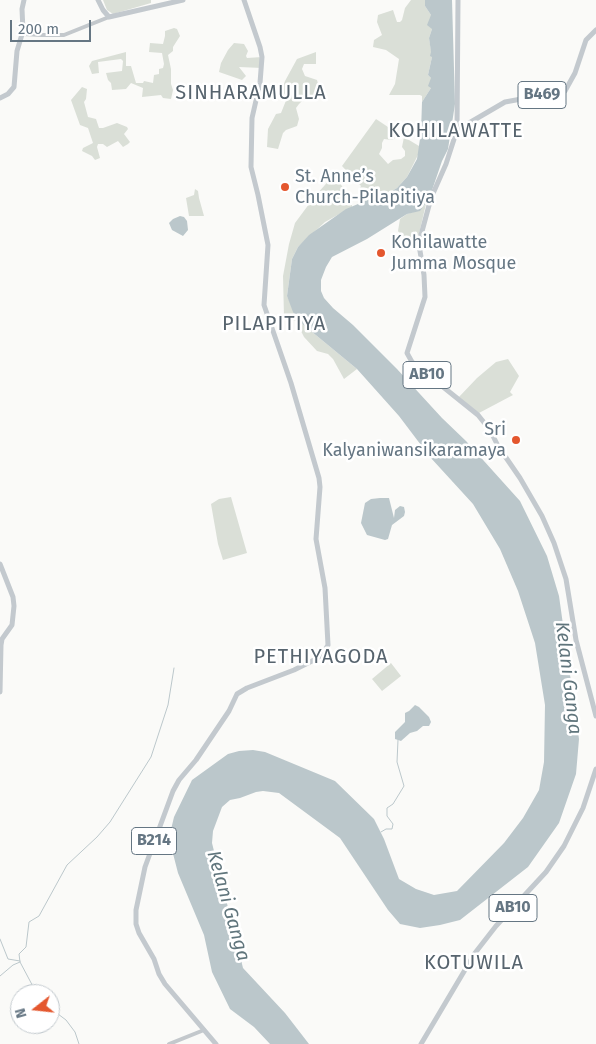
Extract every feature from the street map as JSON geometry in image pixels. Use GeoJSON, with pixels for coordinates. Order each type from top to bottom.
{"type":"FeatureCollection","features":[{"type":"Feature","properties":{"kind":"main road"},"geometry":{"type":"LineString","coordinates":[[0,98],[8,94],[14,87],[17,51],[23,34],[22,9],[24,0]]}},
{"type":"Feature","properties":{"kind":"main road"},"geometry":{"type":"LineString","coordinates":[[98,0],[103,10],[109,16],[183,0]]}},
{"type":"Feature","properties":{"kind":"main road","name":"AB10"},"geometry":{"type":"LineString","coordinates":[[458,0],[457,130],[432,198],[421,235],[419,245],[424,275],[425,297],[407,353],[412,362],[478,415],[490,430],[542,516],[554,543],[566,579],[576,640],[596,716]]}},
{"type":"Feature","properties":{"kind":"main road","name":"B214"},"geometry":{"type":"LineString","coordinates":[[216,1044],[165,984],[154,959],[139,933],[136,924],[136,910],[145,867],[173,791],[229,711],[237,694],[316,659],[322,655],[328,645],[324,588],[316,539],[320,478],[291,382],[264,305],[268,245],[251,167],[252,118],[260,83],[262,57],[243,1]]}},
{"type":"Feature","properties":{"kind":"main road","name":"B469"},"geometry":{"type":"LineString","coordinates":[[457,130],[505,102],[565,91],[575,73],[586,40],[596,30]]}},
{"type":"Feature","properties":{"kind":"main road"},"geometry":{"type":"LineString","coordinates":[[0,564],[14,597],[14,606],[12,625],[0,645],[0,692]]}},
{"type":"Feature","properties":{"kind":"main road","name":"AB10"},"geometry":{"type":"LineString","coordinates":[[421,1044],[475,953],[496,926],[546,872],[564,846],[583,808],[596,769]]}},
{"type":"Feature","properties":{"kind":"street"},"geometry":{"type":"LineString","coordinates":[[23,34],[64,34],[109,16]]}},
{"type":"Feature","properties":{"kind":"street"},"geometry":{"type":"LineString","coordinates":[[169,1044],[204,1030]]}},
{"type":"Feature","properties":{"kind":"shaded area"},"geometry":{"type":"Polygon","coordinates":[[[103,0],[151,0],[151,3],[113,14],[107,10],[103,0]]]}},
{"type":"Feature","properties":{"kind":"shaded area"},"geometry":{"type":"Polygon","coordinates":[[[411,0],[425,0],[425,6],[431,15],[432,29],[429,38],[432,57],[428,75],[431,78],[431,88],[422,102],[422,96],[420,95],[389,95],[395,84],[399,59],[386,50],[373,47],[374,40],[382,35],[377,22],[378,15],[393,10],[397,22],[400,22],[405,8],[411,0]]]}},
{"type":"Feature","properties":{"kind":"shaded area"},"geometry":{"type":"Polygon","coordinates":[[[177,29],[180,36],[173,47],[173,51],[168,55],[173,90],[171,99],[163,98],[161,95],[142,97],[143,88],[131,83],[126,89],[112,90],[106,73],[122,71],[123,61],[121,59],[98,62],[99,73],[92,74],[89,66],[92,61],[126,52],[126,66],[131,66],[136,83],[143,83],[144,81],[153,83],[154,75],[159,74],[159,69],[163,68],[164,64],[162,53],[149,52],[150,43],[163,44],[165,31],[177,29]]]}},
{"type":"Feature","properties":{"kind":"shaded area"},"geometry":{"type":"Polygon","coordinates":[[[234,43],[244,44],[248,51],[247,58],[262,57],[262,68],[239,67],[246,76],[242,80],[219,72],[221,63],[234,43]]]}},
{"type":"Feature","properties":{"kind":"shaded area"},"geometry":{"type":"Polygon","coordinates":[[[316,52],[316,64],[304,64],[302,69],[305,76],[317,80],[321,95],[304,99],[299,104],[296,108],[299,119],[297,126],[283,133],[278,149],[267,147],[268,129],[276,114],[281,113],[287,98],[282,90],[285,81],[297,59],[316,52]]]}},
{"type":"Feature","properties":{"kind":"shaded area"},"geometry":{"type":"Polygon","coordinates":[[[82,87],[87,89],[84,102],[88,117],[96,119],[99,128],[117,123],[128,129],[124,134],[130,142],[128,144],[123,147],[118,141],[107,147],[103,144],[98,144],[100,158],[95,160],[92,156],[82,151],[83,148],[93,143],[88,128],[80,125],[71,100],[82,87]]]}},
{"type":"Feature","properties":{"kind":"shaded area"},"geometry":{"type":"Polygon","coordinates":[[[376,119],[400,135],[392,140],[384,139],[382,143],[379,154],[388,164],[405,156],[405,151],[402,147],[404,137],[419,146],[419,153],[407,177],[397,188],[382,197],[370,199],[360,205],[361,196],[358,191],[361,186],[342,166],[376,119]]]}},
{"type":"Feature","properties":{"kind":"shaded area"},"geometry":{"type":"Polygon","coordinates":[[[334,175],[352,200],[352,207],[325,222],[298,247],[292,259],[287,296],[300,322],[357,369],[344,379],[333,359],[328,354],[317,351],[304,337],[296,321],[284,317],[283,276],[295,223],[315,196],[334,175]]]}},
{"type":"Feature","properties":{"kind":"shaded area"},"geometry":{"type":"Polygon","coordinates":[[[195,189],[198,191],[204,216],[189,216],[186,198],[194,195],[195,189]]]}},
{"type":"Feature","properties":{"kind":"shaded area"},"geometry":{"type":"Polygon","coordinates":[[[426,204],[418,238],[412,241],[412,246],[402,250],[400,248],[401,236],[398,231],[400,219],[407,214],[419,210],[426,204]]]}},
{"type":"Feature","properties":{"kind":"shaded area"},"geometry":{"type":"Polygon","coordinates":[[[508,359],[519,376],[510,392],[513,395],[479,413],[458,398],[496,362],[508,359]]]}},
{"type":"Feature","properties":{"kind":"shaded area"},"geometry":{"type":"Polygon","coordinates":[[[231,497],[247,553],[223,560],[218,544],[211,504],[219,499],[231,497]]]}},
{"type":"Feature","properties":{"kind":"shaded area"},"geometry":{"type":"Polygon","coordinates":[[[391,663],[401,676],[382,691],[372,679],[391,663]]]}},
{"type":"Feature","properties":{"kind":"water","name":"Kelani Ganga"},"geometry":{"type":"Polygon","coordinates":[[[425,0],[452,0],[455,104],[448,149],[429,199],[420,211],[407,214],[367,239],[332,257],[321,280],[321,291],[324,298],[333,308],[397,369],[520,501],[547,556],[559,596],[579,739],[576,774],[559,823],[528,867],[460,920],[420,928],[400,924],[388,910],[340,838],[279,793],[256,792],[230,800],[222,807],[213,831],[212,843],[243,968],[285,1013],[309,1044],[270,1044],[254,1027],[230,1009],[212,972],[204,935],[178,873],[169,838],[174,817],[192,780],[228,754],[253,750],[265,752],[335,781],[374,819],[384,839],[399,879],[416,889],[434,895],[457,891],[504,843],[523,818],[539,790],[544,762],[545,705],[535,643],[518,591],[500,549],[473,504],[430,457],[399,416],[357,369],[300,322],[293,312],[287,296],[292,259],[298,247],[309,235],[346,209],[370,199],[382,197],[397,188],[407,177],[417,159],[421,132],[422,102],[431,88],[428,86],[431,78],[428,75],[432,57],[430,56],[429,38],[432,29],[427,25],[431,15],[425,6],[425,0]]]}},
{"type":"Feature","properties":{"kind":"water"},"geometry":{"type":"Polygon","coordinates":[[[180,216],[184,217],[187,221],[188,230],[183,236],[172,230],[169,223],[180,216]]]}},
{"type":"Feature","properties":{"kind":"water"},"geometry":{"type":"Polygon","coordinates":[[[389,498],[394,518],[395,510],[400,506],[404,507],[405,512],[404,516],[392,525],[388,539],[385,540],[367,535],[361,523],[365,503],[371,499],[389,498]]]}},
{"type":"Feature","properties":{"kind":"water"},"geometry":{"type":"Polygon","coordinates":[[[415,705],[429,717],[431,722],[429,726],[423,726],[417,731],[410,733],[401,741],[395,739],[395,732],[405,722],[405,713],[415,705]]]}},
{"type":"Feature","properties":{"kind":"waterway"},"geometry":{"type":"LineString","coordinates":[[32,984],[20,962],[19,954],[26,947],[29,922],[39,916],[67,865],[110,822],[151,757],[168,705],[174,668]]}},
{"type":"Feature","properties":{"kind":"waterway"},"geometry":{"type":"LineString","coordinates":[[381,832],[386,829],[392,829],[393,824],[387,816],[387,808],[393,804],[404,786],[397,762],[398,740]]}},
{"type":"Feature","properties":{"kind":"waterway"},"geometry":{"type":"LineString","coordinates":[[0,939],[8,959],[20,961]]}},
{"type":"Feature","properties":{"kind":"waterway"},"geometry":{"type":"LineString","coordinates":[[0,976],[13,965],[20,962]]}},
{"type":"Feature","properties":{"kind":"waterway"},"geometry":{"type":"LineString","coordinates":[[60,1016],[75,1032],[79,1044]]}},
{"type":"Feature","properties":{"kind":"place","name":"St. Anne’s Church-Pilapitiya"},"geometry":{"type":"Point","coordinates":[285,187]}},
{"type":"Feature","properties":{"kind":"place","name":"Kohilawatte Jumma Mosque"},"geometry":{"type":"Point","coordinates":[381,253]}},
{"type":"Feature","properties":{"kind":"place","name":"Sri Kalyaniwansikaramaya"},"geometry":{"type":"Point","coordinates":[516,440]}},
{"type":"Feature","properties":{"kind":"district","name":"SINHARAMULLA"},"geometry":{"type":"Point","coordinates":[251,93]}},
{"type":"Feature","properties":{"kind":"district","name":"KOHILAWATTE"},"geometry":{"type":"Point","coordinates":[456,131]}},
{"type":"Feature","properties":{"kind":"district","name":"PILAPITIYA"},"geometry":{"type":"Point","coordinates":[274,324]}},
{"type":"Feature","properties":{"kind":"district","name":"PETHIYAGODA"},"geometry":{"type":"Point","coordinates":[321,657]}},
{"type":"Feature","properties":{"kind":"district","name":"KOTUWILA"},"geometry":{"type":"Point","coordinates":[474,963]}}]}
